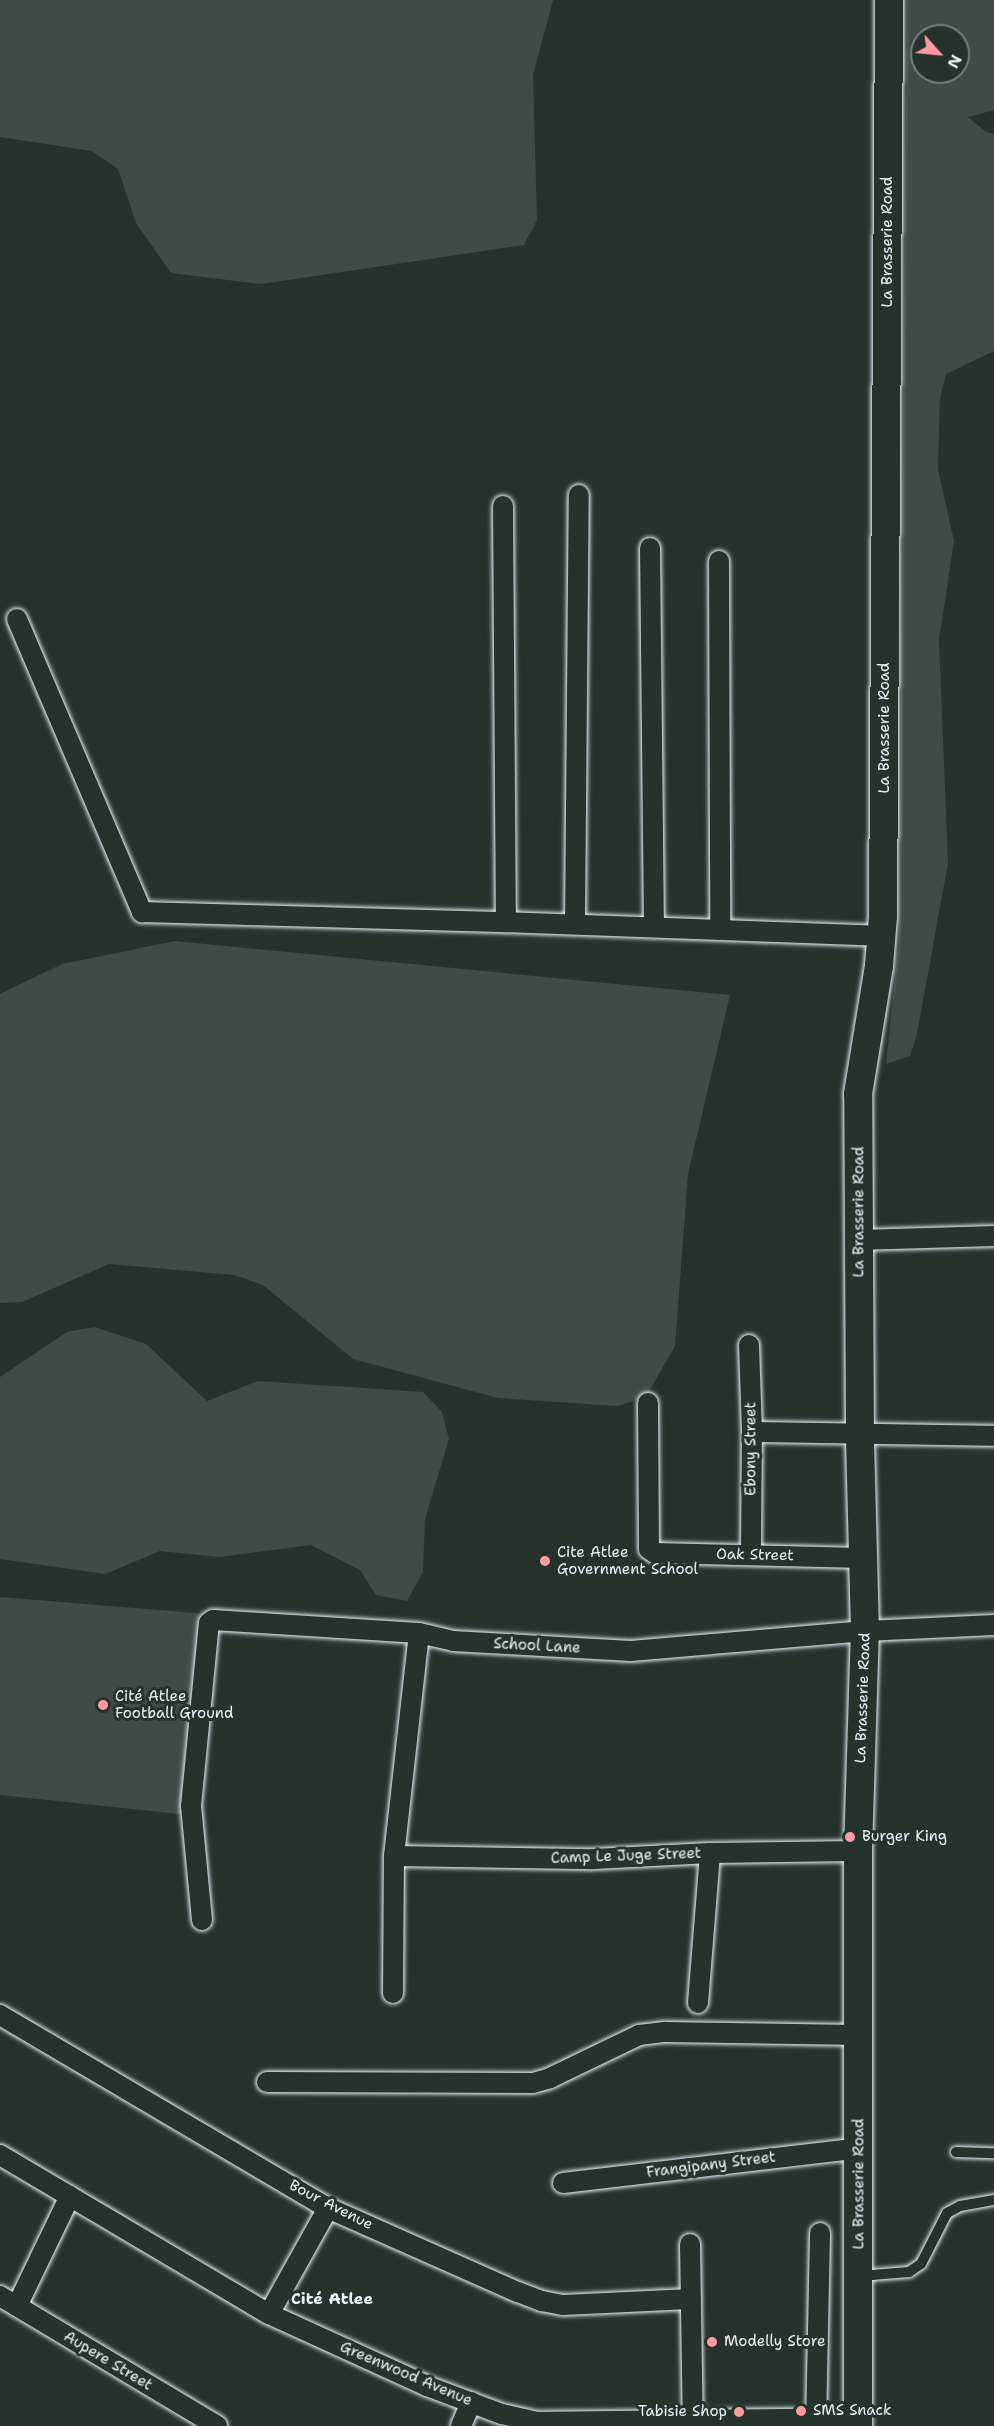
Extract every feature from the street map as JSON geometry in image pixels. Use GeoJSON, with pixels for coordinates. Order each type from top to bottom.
{"type":"FeatureCollection","features":[{"type":"Feature","properties":{"kind":"main road","name":"La Brasserie Road"},"geometry":{"type":"LineString","coordinates":[[858,2422],[860,2276],[858,1851],[865,1631],[860,1434],[858,1094],[882,936],[889,0]]}},
{"type":"Feature","properties":{"kind":"street"},"geometry":{"type":"LineString","coordinates":[[575,924],[579,495]]}},
{"type":"Feature","properties":{"kind":"street"},"geometry":{"type":"LineString","coordinates":[[503,506],[506,922]]}},
{"type":"Feature","properties":{"kind":"street"},"geometry":{"type":"LineString","coordinates":[[650,548],[654,927]]}},
{"type":"Feature","properties":{"kind":"street"},"geometry":{"type":"LineString","coordinates":[[719,561],[720,930]]}},
{"type":"Feature","properties":{"kind":"street"},"geometry":{"type":"LineString","coordinates":[[17,619],[142,912],[575,924],[882,936]]}},
{"type":"Feature","properties":{"kind":"street"},"geometry":{"type":"LineString","coordinates":[[860,1240],[994,1236]]}},
{"type":"Feature","properties":{"kind":"street","name":"Ebony Street"},"geometry":{"type":"LineString","coordinates":[[749,1345],[752,1432],[751,1554]]}},
{"type":"Feature","properties":{"kind":"street","name":"Oak Street"},"geometry":{"type":"LineString","coordinates":[[648,1403],[649,1549],[655,1553],[863,1558]]}},
{"type":"Feature","properties":{"kind":"street"},"geometry":{"type":"LineString","coordinates":[[752,1432],[994,1436]]}},
{"type":"Feature","properties":{"kind":"street","name":"School Lane"},"geometry":{"type":"LineString","coordinates":[[202,1920],[191,1806],[209,1623],[213,1620],[419,1633],[453,1641],[631,1651],[865,1631],[994,1625]]}},
{"type":"Feature","properties":{"kind":"street"},"geometry":{"type":"LineString","coordinates":[[393,1993],[394,1856],[419,1633]]}},
{"type":"Feature","properties":{"kind":"street","name":"Camp Le Juge Street"},"geometry":{"type":"LineString","coordinates":[[394,1856],[594,1859],[710,1853],[858,1851]]}},
{"type":"Feature","properties":{"kind":"street"},"geometry":{"type":"LineString","coordinates":[[698,2003],[710,1853]]}},
{"type":"Feature","properties":{"kind":"street","name":"Bour Avenue"},"geometry":{"type":"LineString","coordinates":[[0,2015],[328,2208],[542,2301],[563,2305],[691,2299]]}},
{"type":"Feature","properties":{"kind":"street"},"geometry":{"type":"LineString","coordinates":[[267,2082],[533,2083],[550,2078],[639,2035],[665,2032],[858,2035]]}},
{"type":"Feature","properties":{"kind":"street","name":"Frangipany Street"},"geometry":{"type":"LineString","coordinates":[[563,2182],[859,2148]]}},
{"type":"Feature","properties":{"kind":"street","name":"Greenwood Avenue"},"geometry":{"type":"LineString","coordinates":[[0,2155],[269,2314],[427,2386],[502,2414],[537,2422],[858,2422]]}},
{"type":"Feature","properties":{"kind":"street"},"geometry":{"type":"LineString","coordinates":[[8,2301],[70,2196]]}},
{"type":"Feature","properties":{"kind":"street"},"geometry":{"type":"LineString","coordinates":[[269,2314],[328,2208]]}},
{"type":"Feature","properties":{"kind":"street"},"geometry":{"type":"LineString","coordinates":[[816,2422],[820,2233]]}},
{"type":"Feature","properties":{"kind":"street"},"geometry":{"type":"LineString","coordinates":[[690,2244],[693,2423]]}},
{"type":"Feature","properties":{"kind":"street","name":"Aupere Street"},"geometry":{"type":"LineString","coordinates":[[8,2301],[217,2426]]}},
{"type":"Feature","properties":{"kind":"street"},"geometry":{"type":"LineString","coordinates":[[461,2426],[471,2402]]}},
{"type":"Feature","properties":{"kind":"lane"},"geometry":{"type":"LineString","coordinates":[[956,2152],[994,2153]]}},
{"type":"Feature","properties":{"kind":"lane"},"geometry":{"type":"LineString","coordinates":[[860,2276],[909,2272],[921,2264],[947,2213],[960,2206],[994,2200]]}},
{"type":"Feature","properties":{"kind":"shaded area"},"geometry":{"type":"Polygon","coordinates":[[[0,0],[553,0],[533,75],[537,220],[524,245],[261,284],[171,273],[136,223],[118,169],[92,151],[0,137],[0,0]]]}},
{"type":"Feature","properties":{"kind":"shaded area"},"geometry":{"type":"Polygon","coordinates":[[[907,0],[994,0],[994,110],[968,117],[986,132],[994,134],[994,351],[946,374],[940,398],[938,469],[954,541],[939,640],[948,863],[917,1034],[910,1056],[886,1064],[899,942],[907,0]]]}},
{"type":"Feature","properties":{"kind":"shaded area"},"geometry":{"type":"Polygon","coordinates":[[[175,941],[730,995],[688,1174],[675,1346],[646,1397],[618,1406],[498,1398],[353,1359],[263,1285],[234,1275],[109,1264],[22,1302],[0,1303],[0,994],[62,964],[175,941]]]}},
{"type":"Feature","properties":{"kind":"shaded area"},"geometry":{"type":"Polygon","coordinates":[[[94,1327],[146,1344],[207,1401],[258,1381],[423,1392],[442,1412],[449,1439],[425,1519],[423,1572],[407,1601],[376,1595],[360,1570],[311,1545],[219,1557],[160,1551],[105,1574],[0,1559],[0,1377],[67,1332],[94,1327]]]}},
{"type":"Feature","properties":{"kind":"shaded area","name":"Cité Atlee Football Ground"},"geometry":{"type":"Polygon","coordinates":[[[0,1597],[220,1615],[189,1815],[0,1795],[0,1597]]]}},
{"type":"Feature","properties":{"kind":"place","name":"Cite Atlee Government School"},"geometry":{"type":"Point","coordinates":[545,1561]}},
{"type":"Feature","properties":{"kind":"place","name":"Cité Atlee Football Ground"},"geometry":{"type":"Point","coordinates":[103,1705]}},
{"type":"Feature","properties":{"kind":"place","name":"Burger King"},"geometry":{"type":"Point","coordinates":[850,1837]}},
{"type":"Feature","properties":{"kind":"place","name":"Modelly Store"},"geometry":{"type":"Point","coordinates":[712,2342]}},
{"type":"Feature","properties":{"kind":"place","name":"SMS Snack"},"geometry":{"type":"Point","coordinates":[801,2411]}},
{"type":"Feature","properties":{"kind":"place","name":"Tabisie Shop"},"geometry":{"type":"Point","coordinates":[739,2412]}},
{"type":"Feature","properties":{"kind":"district","name":"Cité Atlee"},"geometry":{"type":"Point","coordinates":[332,2299]}}]}
